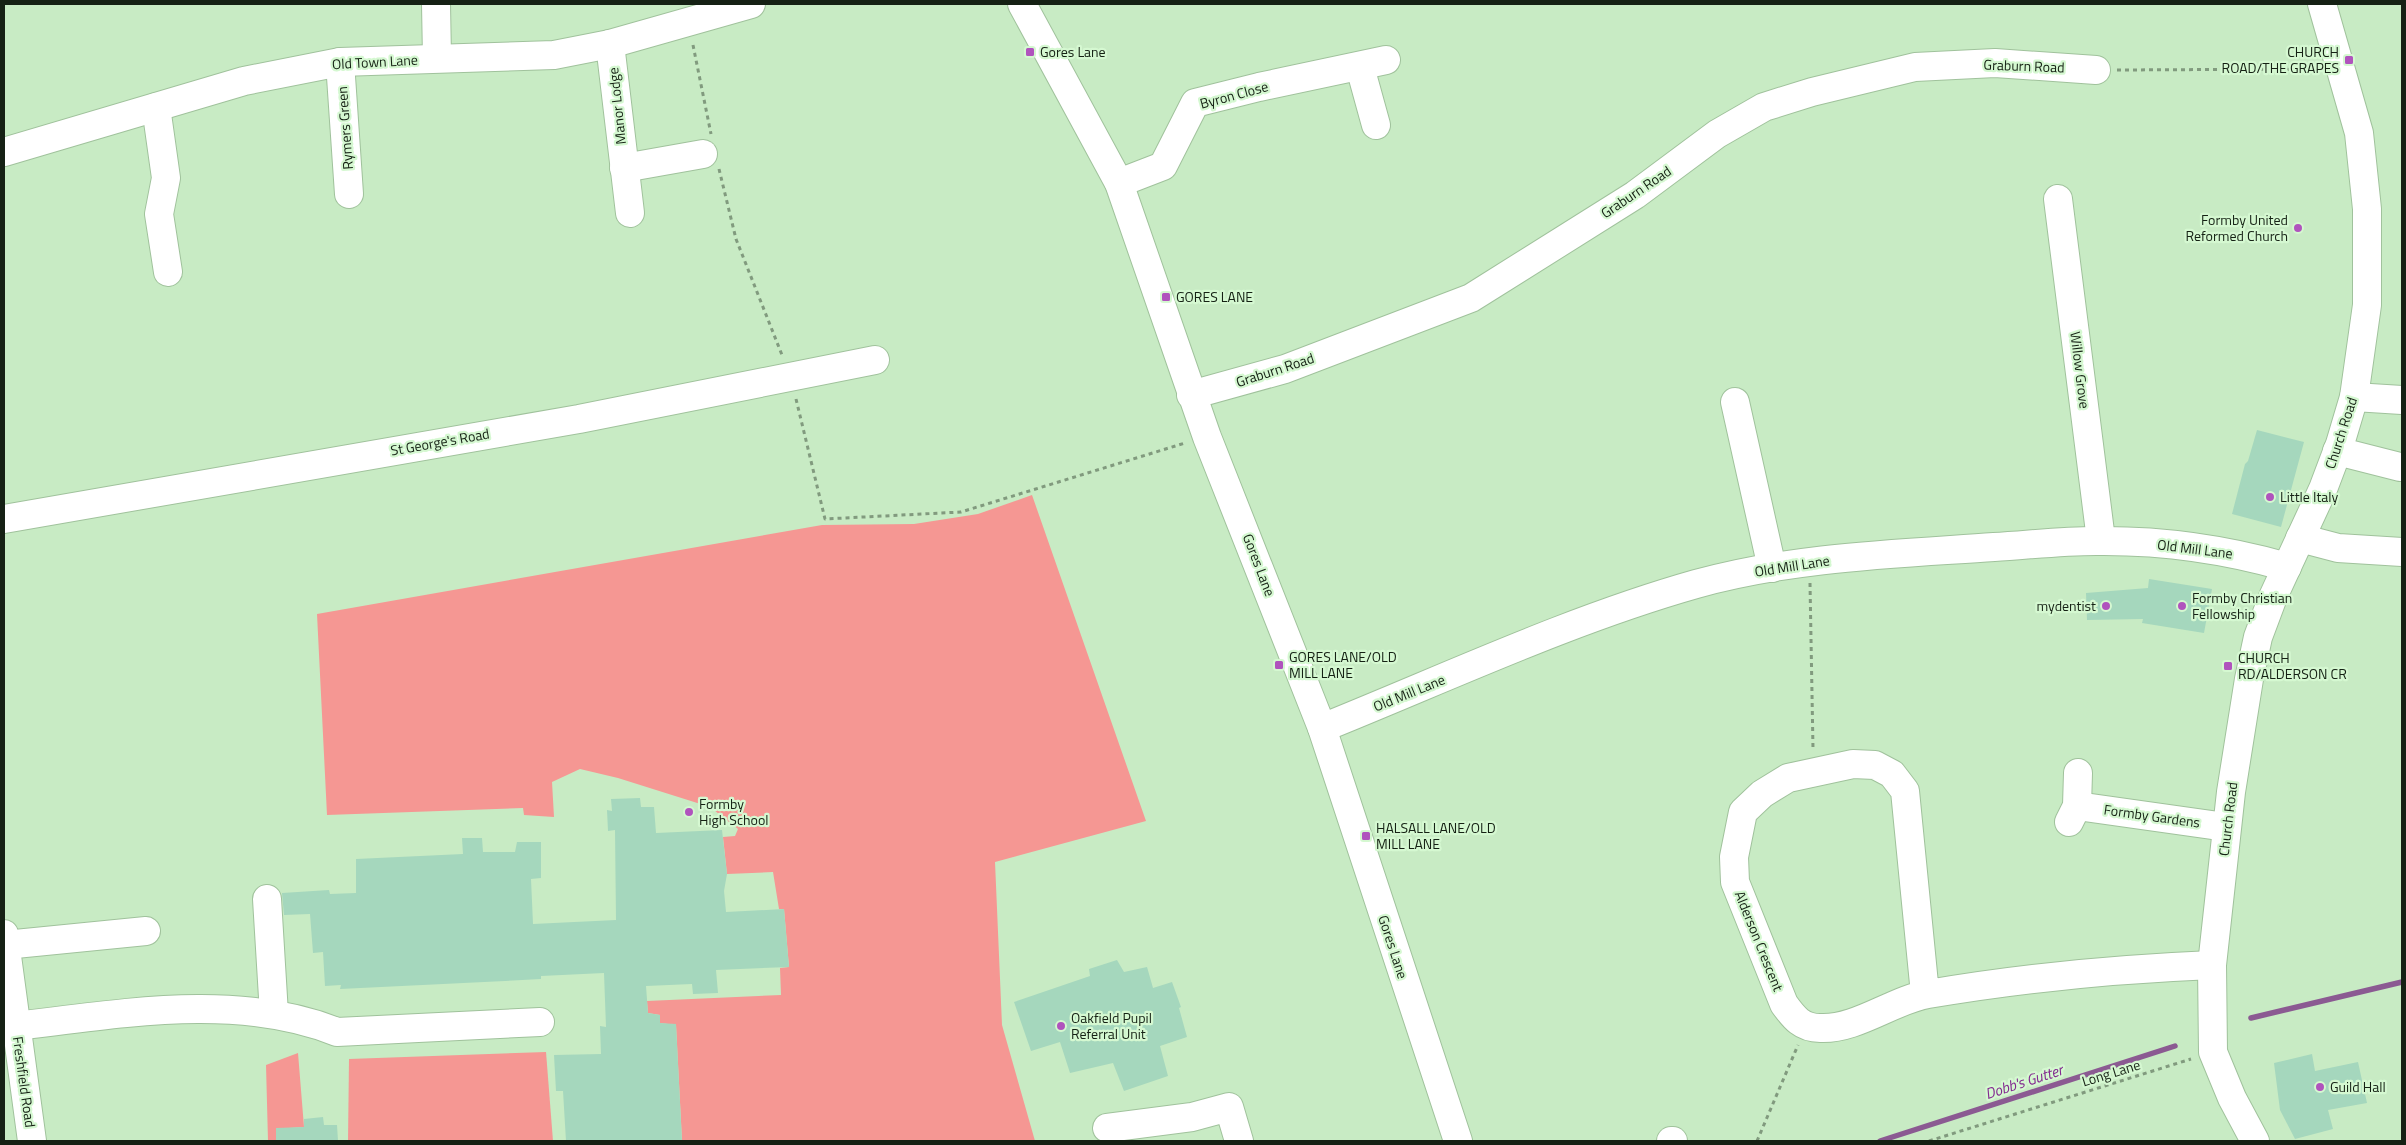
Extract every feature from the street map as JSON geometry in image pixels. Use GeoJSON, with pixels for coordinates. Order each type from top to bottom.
{"type":"FeatureCollection","features":[{"type":"Feature","properties":{"kind":"street"},"geometry":{"type":"LineString","coordinates":[[436,4],[437,58]]}},
{"type":"Feature","properties":{"kind":"street","name":"Old Town Lane"},"geometry":{"type":"LineString","coordinates":[[4,152],[244,81],[340,62],[554,55],[610,44],[751,4]]}},
{"type":"Feature","properties":{"kind":"street","name":"Gores Lane"},"geometry":{"type":"LineString","coordinates":[[1022,4],[1119,183],[1191,395],[1322,728],[1458,1141]]}},
{"type":"Feature","properties":{"kind":"street","name":"Church Road"},"geometry":{"type":"LineString","coordinates":[[2255,1141],[2232,1098],[2213,1052],[2212,965],[2226,827],[2249,679],[2258,637],[2287,567],[2323,489],[2337,451],[2354,397],[2367,304],[2367,209],[2359,134],[2322,4]]}},
{"type":"Feature","properties":{"kind":"street","name":"Manor Lodge"},"geometry":{"type":"LineString","coordinates":[[610,44],[630,213]]}},
{"type":"Feature","properties":{"kind":"street","name":"Byron Close"},"geometry":{"type":"LineString","coordinates":[[1119,183],[1164,166],[1195,103],[1259,87],[1386,60]]}},
{"type":"Feature","properties":{"kind":"street","name":"Rymers Green"},"geometry":{"type":"LineString","coordinates":[[340,62],[349,194]]}},
{"type":"Feature","properties":{"kind":"street","name":"Graburn Road"},"geometry":{"type":"LineString","coordinates":[[1191,395],[1285,369],[1471,298],[1635,195],[1717,134],[1764,107],[1812,92],[1915,67],[1995,63],[2096,70]]}},
{"type":"Feature","properties":{"kind":"street"},"geometry":{"type":"LineString","coordinates":[[1360,67],[1376,125]]}},
{"type":"Feature","properties":{"kind":"street"},"geometry":{"type":"LineString","coordinates":[[156,107],[166,178],[159,214],[168,272]]}},
{"type":"Feature","properties":{"kind":"street"},"geometry":{"type":"LineString","coordinates":[[624,168],[711,152]]}},
{"type":"Feature","properties":{"kind":"street","name":"Willow Grove"},"geometry":{"type":"LineString","coordinates":[[2058,199],[2101,540]]}},
{"type":"Feature","properties":{"kind":"street","name":"St George's Road"},"geometry":{"type":"LineString","coordinates":[[4,519],[579,418],[875,360]]}},
{"type":"Feature","properties":{"kind":"street"},"geometry":{"type":"LineString","coordinates":[[2354,397],[2402,400]]}},
{"type":"Feature","properties":{"kind":"street"},"geometry":{"type":"LineString","coordinates":[[1735,402],[1772,568]]}},
{"type":"Feature","properties":{"kind":"street"},"geometry":{"type":"LineString","coordinates":[[2337,451],[2400,467]]}},
{"type":"Feature","properties":{"kind":"street"},"geometry":{"type":"LineString","coordinates":[[2300,538],[2338,548],[2402,552]]}},
{"type":"Feature","properties":{"kind":"street","name":"Old Mill Lane"},"geometry":{"type":"LineString","coordinates":[[1322,728],[1623,608],[1697,584],[1772,568],[1882,554],[2101,540],[2140,542],[2237,554],[2287,567]]}},
{"type":"Feature","properties":{"kind":"street","name":"Alderson Crescent"},"geometry":{"type":"LineString","coordinates":[[1806,1026],[1794,1018],[1784,1004],[1736,882],[1734,857],[1743,812],[1762,794],[1788,778],[1853,764],[1875,765],[1892,774],[1905,791],[1925,994]]}},
{"type":"Feature","properties":{"kind":"street","name":"Formby Gardens"},"geometry":{"type":"LineString","coordinates":[[2078,773],[2073,814],[2226,827]]}},
{"type":"Feature","properties":{"kind":"street"},"geometry":{"type":"LineString","coordinates":[[267,899],[274,1014]]}},
{"type":"Feature","properties":{"kind":"street"},"geometry":{"type":"LineString","coordinates":[[5,939],[146,931]]}},
{"type":"Feature","properties":{"kind":"street","name":"Freshfield Road"},"geometry":{"type":"LineString","coordinates":[[5,939],[32,1141]]}},
{"type":"Feature","properties":{"kind":"street"},"geometry":{"type":"LineString","coordinates":[[1806,1026],[1836,1027],[1925,994],[1997,984],[2161,967],[2212,965]]}},
{"type":"Feature","properties":{"kind":"street"},"geometry":{"type":"LineString","coordinates":[[16,1026],[137,1012],[248,1010],[312,1022],[337,1032],[540,1022]]}},
{"type":"Feature","properties":{"kind":"street"},"geometry":{"type":"LineString","coordinates":[[1108,1128],[1192,1117],[1229,1107],[1239,1141]]}},
{"type":"Feature","properties":{"kind":"path"},"geometry":{"type":"LineString","coordinates":[[687,22],[699,68],[711,152],[736,239],[790,376],[825,519],[960,512],[1207,437]]}},
{"type":"Feature","properties":{"kind":"path"},"geometry":{"type":"LineString","coordinates":[[2096,70],[2342,69]]}},
{"type":"Feature","properties":{"kind":"path"},"geometry":{"type":"LineString","coordinates":[[1809,562],[1814,772]]}},
{"type":"Feature","properties":{"kind":"path"},"geometry":{"type":"LineString","coordinates":[[1757,1141],[1806,1026]]}},
{"type":"Feature","properties":{"kind":"path","name":"Long Lane"},"geometry":{"type":"LineString","coordinates":[[1929,1141],[2213,1052]]}},
{"type":"Feature","properties":{"kind":"shaded area","name":"Formby High School"},"geometry":{"type":"Polygon","coordinates":[[[1032,495],[1146,821],[995,862],[1002,1025],[1035,1141],[682,1141],[676,1025],[660,1023],[660,1015],[648,1013],[647,1001],[781,995],[780,968],[789,967],[784,909],[779,909],[773,872],[727,874],[723,837],[735,836],[738,829],[710,807],[618,778],[580,769],[552,782],[554,817],[524,815],[523,808],[327,815],[317,614],[822,525],[914,524],[978,514],[1032,495]]]}},
{"type":"Feature","properties":{"kind":"shaded area"},"geometry":{"type":"Polygon","coordinates":[[[546,1052],[553,1141],[348,1141],[349,1059],[546,1052]]]}},
{"type":"Feature","properties":{"kind":"shaded area"},"geometry":{"type":"Polygon","coordinates":[[[298,1053],[304,1127],[289,1128],[290,1141],[268,1141],[266,1065],[298,1053]]]}},
{"type":"Feature","properties":{"kind":"building"},"geometry":{"type":"Polygon","coordinates":[[[2257,430],[2304,442],[2281,527],[2232,514],[2245,464],[2248,461],[2257,430]]]}},
{"type":"Feature","properties":{"kind":"building"},"geometry":{"type":"Polygon","coordinates":[[[2149,579],[2212,589],[2204,633],[2142,623],[2143,619],[2087,620],[2086,593],[2148,588],[2149,579]]]}},
{"type":"Feature","properties":{"kind":"building"},"geometry":{"type":"Polygon","coordinates":[[[640,798],[641,807],[654,807],[656,833],[722,830],[727,874],[724,891],[726,912],[784,909],[789,967],[716,970],[718,993],[693,994],[692,984],[646,986],[648,1013],[660,1015],[660,1023],[676,1024],[682,1141],[566,1141],[563,1091],[556,1091],[554,1055],[601,1054],[600,1026],[606,1027],[604,973],[541,976],[541,979],[340,989],[341,985],[325,986],[323,952],[313,953],[310,914],[284,915],[282,893],[329,890],[330,894],[356,893],[356,859],[463,854],[462,838],[482,838],[483,852],[515,852],[517,842],[541,842],[541,878],[531,879],[533,924],[616,920],[615,830],[608,831],[607,810],[612,811],[611,799],[640,798]]]}},
{"type":"Feature","properties":{"kind":"building","name":"Oakfield Pupil Referral Unit"},"geometry":{"type":"Polygon","coordinates":[[[1117,960],[1124,972],[1147,967],[1153,988],[1172,982],[1181,1007],[1179,1008],[1187,1037],[1160,1046],[1168,1076],[1124,1091],[1113,1063],[1070,1073],[1060,1042],[1031,1051],[1014,1002],[1090,976],[1089,969],[1117,960]]]}},
{"type":"Feature","properties":{"kind":"building","name":"Guild Hall"},"geometry":{"type":"Polygon","coordinates":[[[2312,1054],[2315,1071],[2358,1062],[2367,1103],[2328,1110],[2333,1129],[2295,1139],[2280,1110],[2274,1063],[2312,1054]]]}},
{"type":"Feature","properties":{"kind":"building"},"geometry":{"type":"Polygon","coordinates":[[[323,1117],[324,1125],[337,1125],[338,1141],[276,1141],[276,1128],[304,1127],[304,1119],[323,1117]]]}},
{"type":"Feature","properties":{"kind":"waterway","name":"Dobb's Gutter"},"geometry":{"type":"LineString","coordinates":[[2251,1018],[2402,982]]}},
{"type":"Feature","properties":{"kind":"waterway","name":"Dobb's Gutter"},"geometry":{"type":"LineString","coordinates":[[1880,1141],[2175,1046]]}},
{"type":"Feature","properties":{"kind":"place","name":"Gores Lane"},"geometry":{"type":"Point","coordinates":[1030,52]}},
{"type":"Feature","properties":{"kind":"place","name":"CHURCH ROAD/THE GRAPES"},"geometry":{"type":"Point","coordinates":[2349,60]}},
{"type":"Feature","properties":{"kind":"place","name":"Formby United Reformed Church"},"geometry":{"type":"Point","coordinates":[2298,228]}},
{"type":"Feature","properties":{"kind":"place","name":"GORES LANE"},"geometry":{"type":"Point","coordinates":[1166,297]}},
{"type":"Feature","properties":{"kind":"place","name":"Little Italy"},"geometry":{"type":"Point","coordinates":[2270,497]}},
{"type":"Feature","properties":{"kind":"place","name":"mydentist"},"geometry":{"type":"Point","coordinates":[2106,606]}},
{"type":"Feature","properties":{"kind":"place","name":"Formby Christian Fellowship"},"geometry":{"type":"Point","coordinates":[2182,606]}},
{"type":"Feature","properties":{"kind":"place","name":"GORES LANE/OLD MILL LANE"},"geometry":{"type":"Point","coordinates":[1279,665]}},
{"type":"Feature","properties":{"kind":"place","name":"CHURCH RD/ALDERSON CR"},"geometry":{"type":"Point","coordinates":[2228,666]}},
{"type":"Feature","properties":{"kind":"place","name":"Formby High School"},"geometry":{"type":"Point","coordinates":[689,812]}},
{"type":"Feature","properties":{"kind":"place","name":"HALSALL LANE/OLD MILL LANE"},"geometry":{"type":"Point","coordinates":[1366,836]}},
{"type":"Feature","properties":{"kind":"place","name":"Oakfield Pupil Referral Unit"},"geometry":{"type":"Point","coordinates":[1061,1026]}},
{"type":"Feature","properties":{"kind":"place","name":"Guild Hall"},"geometry":{"type":"Point","coordinates":[2320,1087]}}]}
